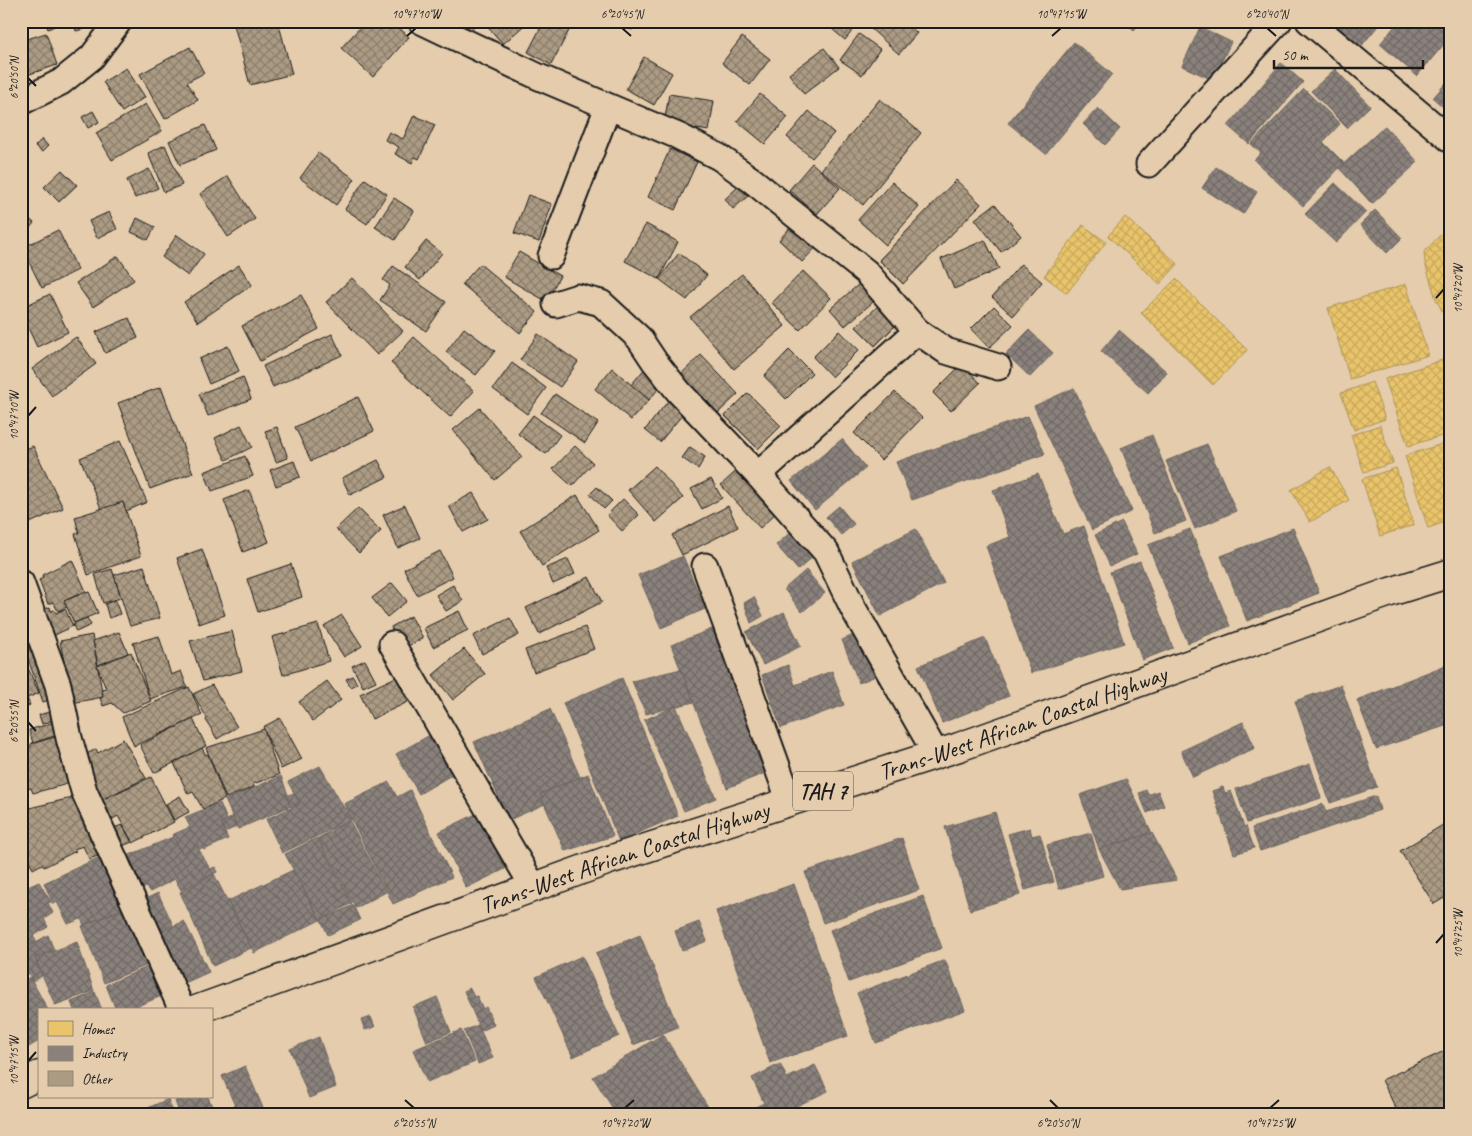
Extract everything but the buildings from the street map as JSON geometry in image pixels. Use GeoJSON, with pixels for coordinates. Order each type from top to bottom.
{"type":"FeatureCollection","features":[{"type":"Feature","properties":{"kind":"highway","name":"Trans-West African Coastal Highway"},"geometry":{"type":"LineString","coordinates":[[202,1008],[609,860],[936,754],[1390,592],[1451,573]]}},
{"type":"Feature","properties":{"kind":"highway"},"geometry":{"type":"LineString","coordinates":[[21,1084],[38,1076]]}},
{"type":"Feature","properties":{"kind":"street"},"geometry":{"type":"LineString","coordinates":[[21,102],[61,82],[92,57],[118,21]]}},
{"type":"Feature","properties":{"kind":"street"},"geometry":{"type":"LineString","coordinates":[[421,21],[539,77],[678,136],[719,157],[753,181],[866,272],[918,330],[946,351],[998,368]]}},
{"type":"Feature","properties":{"kind":"street"},"geometry":{"type":"LineString","coordinates":[[1149,164],[1279,21]]}},
{"type":"Feature","properties":{"kind":"street"},"geometry":{"type":"LineString","coordinates":[[1309,21],[1451,140]]}},
{"type":"Feature","properties":{"kind":"street"},"geometry":{"type":"LineString","coordinates":[[551,256],[608,107]]}},
{"type":"Feature","properties":{"kind":"street"},"geometry":{"type":"LineString","coordinates":[[556,304],[578,297],[601,303],[639,338],[679,392],[758,475],[826,552],[854,608],[936,754]]}},
{"type":"Feature","properties":{"kind":"street"},"geometry":{"type":"LineString","coordinates":[[758,475],[918,330]]}},
{"type":"Feature","properties":{"kind":"street"},"geometry":{"type":"LineString","coordinates":[[705,566],[790,802]]}},
{"type":"Feature","properties":{"kind":"street"},"geometry":{"type":"LineString","coordinates":[[21,583],[58,685],[69,738],[84,791],[181,1008]]}},
{"type":"Feature","properties":{"kind":"street"},"geometry":{"type":"LineString","coordinates":[[392,644],[534,888]]}}]}
